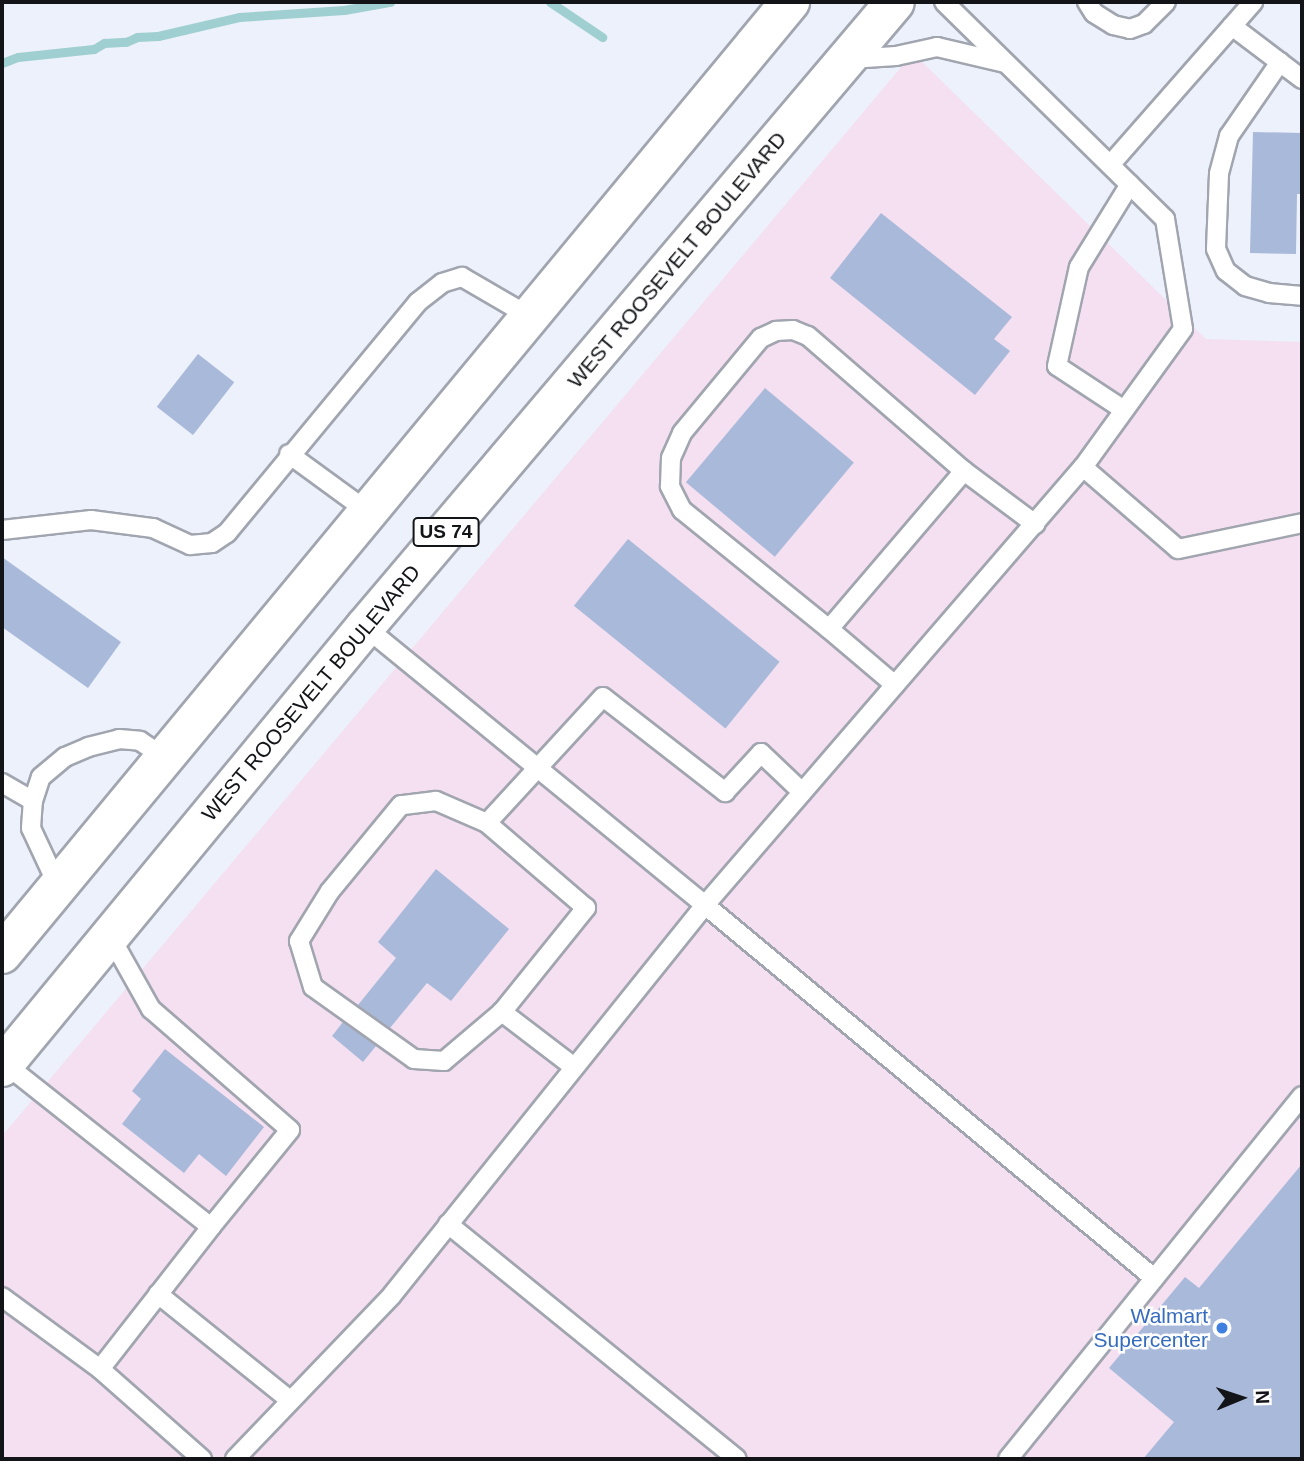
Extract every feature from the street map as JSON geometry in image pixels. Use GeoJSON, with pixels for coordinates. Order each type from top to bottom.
{"type":"FeatureCollection","features":[{"type":"Feature","properties":{"kind":"highway"},"geometry":{"type":"LineString","coordinates":[[2,954],[790,2]]}},
{"type":"Feature","properties":{"kind":"highway","name":"WEST ROOSEVELT BOULEVARD"},"geometry":{"type":"LineString","coordinates":[[3,1065],[365,627],[895,2]]}},
{"type":"Feature","properties":{"kind":"lane"},"geometry":{"type":"LineString","coordinates":[[234,1459],[392,1295],[705,905],[1083,467],[1183,330],[1165,219],[944,2]]}},
{"type":"Feature","properties":{"kind":"lane"},"geometry":{"type":"LineString","coordinates":[[1087,2],[1094,13],[1113,25],[1130,29],[1144,24],[1166,2]]}},
{"type":"Feature","properties":{"kind":"lane"},"geometry":{"type":"LineString","coordinates":[[1110,165],[1253,2]]}},
{"type":"Feature","properties":{"kind":"lane"},"geometry":{"type":"LineString","coordinates":[[1233,26],[1302,79]]}},
{"type":"Feature","properties":{"kind":"lane"},"geometry":{"type":"LineString","coordinates":[[847,59],[896,56],[937,47],[1006,63]]}},
{"type":"Feature","properties":{"kind":"lane"},"geometry":{"type":"LineString","coordinates":[[1280,62],[1229,136],[1219,174],[1216,249],[1226,271],[1245,286],[1269,293],[1302,296]]}},
{"type":"Feature","properties":{"kind":"lane"},"geometry":{"type":"LineString","coordinates":[[1124,410],[1056,366],[1079,267],[1130,184]]}},
{"type":"Feature","properties":{"kind":"lane"},"geometry":{"type":"LineString","coordinates":[[2,530],[101,520],[153,528],[190,545],[212,543],[227,533],[289,454],[418,302],[442,283],[462,277],[529,316]]}},
{"type":"Feature","properties":{"kind":"lane"},"geometry":{"type":"LineString","coordinates":[[895,685],[682,510],[670,486],[671,458],[682,433],[761,338],[776,331],[793,330],[808,337],[964,471],[1035,524]]}},
{"type":"Feature","properties":{"kind":"lane"},"geometry":{"type":"LineString","coordinates":[[289,454],[367,511]]}},
{"type":"Feature","properties":{"kind":"lane"},"geometry":{"type":"LineString","coordinates":[[1083,467],[1178,549],[1302,523]]}},
{"type":"Feature","properties":{"kind":"lane"},"geometry":{"type":"LineString","coordinates":[[830,629],[964,471]]}},
{"type":"Feature","properties":{"kind":"lane"},"geometry":{"type":"LineString","coordinates":[[365,627],[1154,1278]]}},
{"type":"Feature","properties":{"kind":"lane"},"geometry":{"type":"LineString","coordinates":[[487,823],[603,697],[725,792],[761,754],[802,792]]}},
{"type":"Feature","properties":{"kind":"lane"},"geometry":{"type":"LineString","coordinates":[[58,886],[31,828],[33,801],[41,777],[65,757],[119,738],[140,741],[164,757]]}},
{"type":"Feature","properties":{"kind":"lane"},"geometry":{"type":"LineString","coordinates":[[2,783],[33,801]]}},
{"type":"Feature","properties":{"kind":"lane"},"geometry":{"type":"LineString","coordinates":[[436,801],[487,823],[586,908],[502,1012],[444,1061],[414,1059],[313,987],[299,941],[330,891],[401,805],[436,801]]}},
{"type":"Feature","properties":{"kind":"lane"},"geometry":{"type":"LineString","coordinates":[[100,1369],[290,1130],[152,1009],[110,936]]}},
{"type":"Feature","properties":{"kind":"lane"},"geometry":{"type":"LineString","coordinates":[[502,1012],[574,1067]]}},
{"type":"Feature","properties":{"kind":"lane"},"geometry":{"type":"LineString","coordinates":[[3,1065],[211,1227]]}},
{"type":"Feature","properties":{"kind":"lane"},"geometry":{"type":"LineString","coordinates":[[1008,1459],[1302,1096]]}},
{"type":"Feature","properties":{"kind":"lane"},"geometry":{"type":"LineString","coordinates":[[448,1224],[737,1459]]}},
{"type":"Feature","properties":{"kind":"lane"},"geometry":{"type":"LineString","coordinates":[[159,1294],[290,1400]]}},
{"type":"Feature","properties":{"kind":"lane"},"geometry":{"type":"LineString","coordinates":[[2,1297],[100,1369],[202,1459]]}},
{"type":"Feature","properties":{"kind":"shaded area"},"geometry":{"type":"Polygon","coordinates":[[[913,53],[1206,339],[1302,342],[1302,1459],[2,1459],[2,1136],[913,53]]]}},
{"type":"Feature","properties":{"kind":"building"},"geometry":{"type":"Polygon","coordinates":[[[1253,132],[1302,133],[1302,194],[1297,194],[1296,254],[1250,253],[1253,132]]]}},
{"type":"Feature","properties":{"kind":"building"},"geometry":{"type":"Polygon","coordinates":[[[881,213],[1012,317],[994,339],[1010,351],[975,395],[830,278],[881,213]]]}},
{"type":"Feature","properties":{"kind":"building"},"geometry":{"type":"Polygon","coordinates":[[[198,354],[234,382],[193,435],[157,407],[198,354]]]}},
{"type":"Feature","properties":{"kind":"building"},"geometry":{"type":"Polygon","coordinates":[[[765,388],[854,463],[775,557],[686,482],[765,388]]]}},
{"type":"Feature","properties":{"kind":"building"},"geometry":{"type":"Polygon","coordinates":[[[628,539],[780,662],[725,729],[574,606],[628,539]]]}},
{"type":"Feature","properties":{"kind":"building"},"geometry":{"type":"Polygon","coordinates":[[[2,557],[121,642],[88,688],[2,627],[2,557]]]}},
{"type":"Feature","properties":{"kind":"building"},"geometry":{"type":"Polygon","coordinates":[[[436,869],[509,929],[451,1001],[427,983],[390,1028],[358,1005],[396,958],[378,942],[436,869]]]}},
{"type":"Feature","properties":{"kind":"building"},"geometry":{"type":"Polygon","coordinates":[[[343,1022],[376,1046],[363,1062],[332,1036],[343,1022]]]}},
{"type":"Feature","properties":{"kind":"building"},"geometry":{"type":"Polygon","coordinates":[[[165,1049],[264,1127],[226,1176],[199,1154],[184,1173],[122,1124],[141,1099],[132,1091],[165,1049]]]}},
{"type":"Feature","properties":{"kind":"building","name":"Walmart Supercenter"},"geometry":{"type":"Polygon","coordinates":[[[1302,1164],[1302,1459],[1143,1459],[1174,1422],[1109,1368],[1185,1277],[1199,1288],[1302,1164]]]}},
{"type":"Feature","properties":{"kind":"waterway"},"geometry":{"type":"LineString","coordinates":[[2,63],[18,57],[94,49],[104,43],[158,36],[239,17],[344,10],[390,2]]}},
{"type":"Feature","properties":{"kind":"waterway"},"geometry":{"type":"LineString","coordinates":[[550,2],[602,37]]}},
{"type":"Feature","properties":{"kind":"place","name":"Walmart Supercenter"},"geometry":{"type":"Point","coordinates":[1222,1328]}}]}
